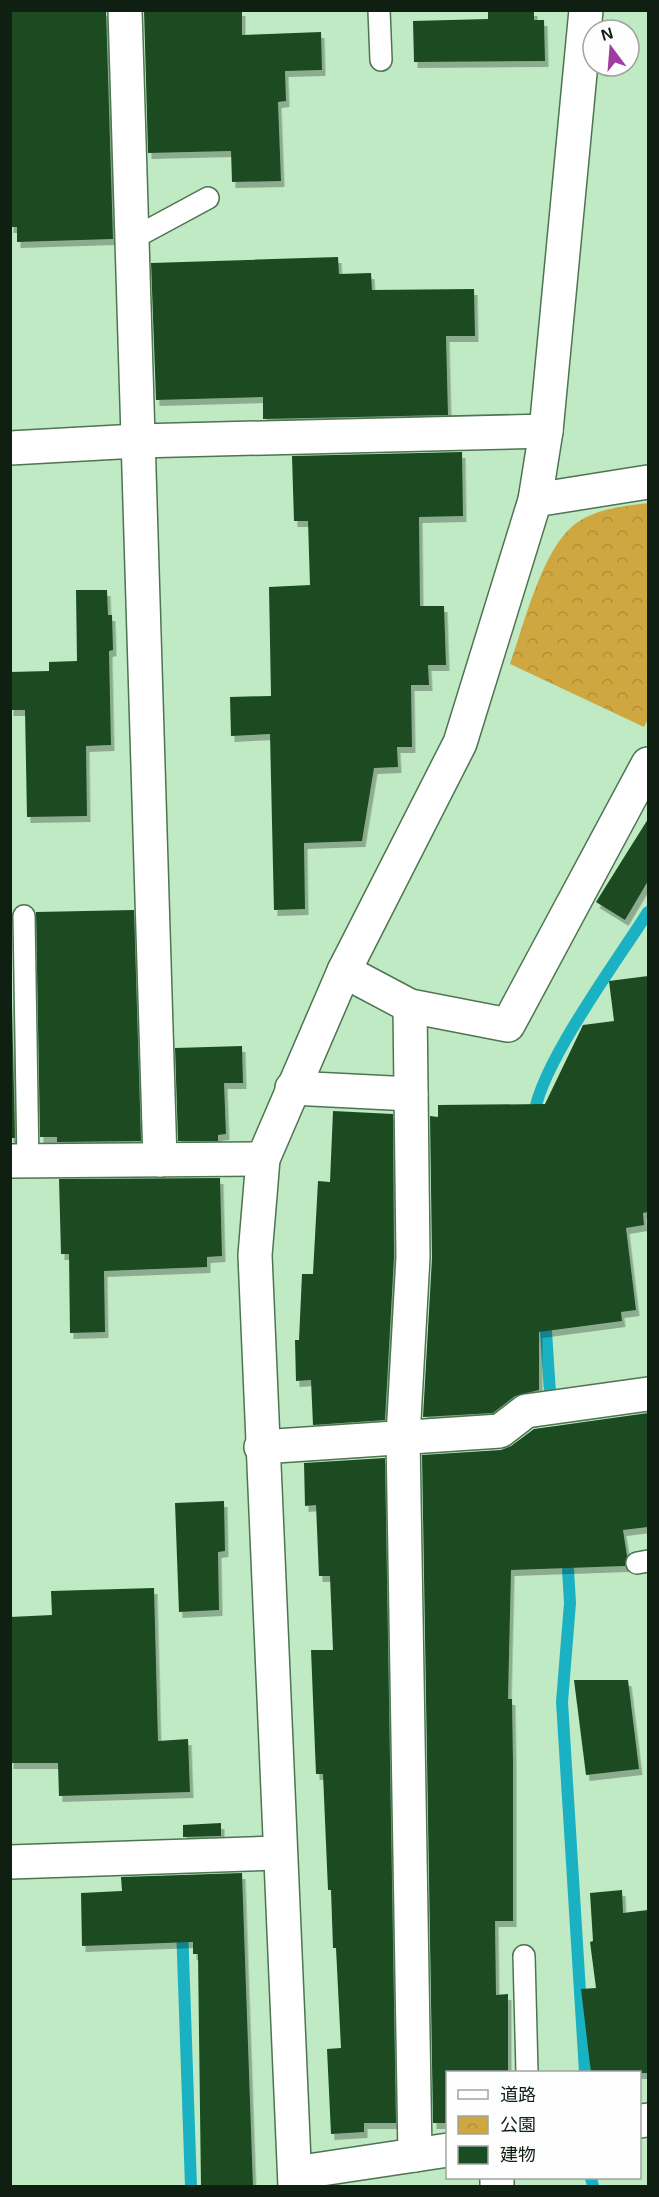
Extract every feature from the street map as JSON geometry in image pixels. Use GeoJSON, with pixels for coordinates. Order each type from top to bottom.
{"type":"FeatureCollection","features":[{"type":"Feature","properties":{"kind":"street"},"geometry":{"type":"LineString","coordinates":[[125,10],[160,1160]]}},
{"type":"Feature","properties":{"kind":"street"},"geometry":{"type":"LineString","coordinates":[[446,2150],[295,2180],[261,1447],[255,1255],[263,1159],[344,971],[460,743],[535,500],[546,431],[585,10]]}},
{"type":"Feature","properties":{"kind":"street"},"geometry":{"type":"LineString","coordinates":[[10,448],[137,441],[546,431]]}},
{"type":"Feature","properties":{"kind":"street"},"geometry":{"type":"LineString","coordinates":[[535,500],[648,482]]}},
{"type":"Feature","properties":{"kind":"street"},"geometry":{"type":"LineString","coordinates":[[344,971],[410,1006],[508,1025],[648,764]]}},
{"type":"Feature","properties":{"kind":"street"},"geometry":{"type":"LineString","coordinates":[[410,1006],[413,1257],[403,1437],[415,2155]]}},
{"type":"Feature","properties":{"kind":"street"},"geometry":{"type":"LineString","coordinates":[[292,1088],[411,1094]]}},
{"type":"Feature","properties":{"kind":"street"},"geometry":{"type":"LineString","coordinates":[[19,1162],[263,1159]]}},
{"type":"Feature","properties":{"kind":"street"},"geometry":{"type":"LineString","coordinates":[[261,1447],[500,1431],[526,1411],[648,1394]]}},
{"type":"Feature","properties":{"kind":"street"},"geometry":{"type":"LineString","coordinates":[[10,1862],[279,1853]]}},
{"type":"Feature","properties":{"kind":"lane"},"geometry":{"type":"LineString","coordinates":[[380,10],[381,60]]}},
{"type":"Feature","properties":{"kind":"lane"},"geometry":{"type":"LineString","coordinates":[[132,239],[207,198]]}},
{"type":"Feature","properties":{"kind":"lane"},"geometry":{"type":"LineString","coordinates":[[19,1162],[24,916]]}},
{"type":"Feature","properties":{"kind":"lane"},"geometry":{"type":"LineString","coordinates":[[524,1956],[527,2071]]}},
{"type":"Feature","properties":{"kind":"green space"},"geometry":{"type":"Polygon","coordinates":[[[648,503],[648,719],[644,727],[510,664],[546,564],[568,531],[581,520],[597,513],[648,503]]]}},
{"type":"Feature","properties":{"kind":"building"},"geometry":{"type":"Polygon","coordinates":[[[10,10],[106,10],[113,239],[17,242],[17,227],[10,227],[10,10]]]}},
{"type":"Feature","properties":{"kind":"building"},"geometry":{"type":"Polygon","coordinates":[[[144,10],[242,10],[242,35],[321,32],[322,70],[285,71],[286,101],[278,102],[281,181],[232,182],[231,151],[148,153],[144,10]]]}},
{"type":"Feature","properties":{"kind":"building"},"geometry":{"type":"Polygon","coordinates":[[[488,10],[534,10],[534,20],[544,20],[545,61],[414,62],[413,21],[488,19],[488,10]]]}},
{"type":"Feature","properties":{"kind":"building"},"geometry":{"type":"Polygon","coordinates":[[[338,257],[339,274],[371,273],[372,290],[474,289],[475,336],[446,336],[448,415],[263,419],[263,397],[156,400],[151,263],[338,257]]]}},
{"type":"Feature","properties":{"kind":"building"},"geometry":{"type":"Polygon","coordinates":[[[462,452],[463,516],[419,517],[420,606],[444,606],[446,665],[428,665],[429,685],[411,685],[412,747],[397,747],[398,767],[374,768],[362,841],[304,843],[305,909],[274,910],[270,734],[231,736],[230,697],[271,696],[269,587],[310,585],[308,521],[294,521],[292,456],[462,452]]]}},
{"type":"Feature","properties":{"kind":"building"},"geometry":{"type":"Polygon","coordinates":[[[76,590],[107,590],[108,615],[112,615],[113,650],[109,651],[111,745],[86,746],[87,816],[27,817],[25,710],[10,710],[10,672],[49,671],[49,662],[77,661],[76,590]]]}},
{"type":"Feature","properties":{"kind":"building"},"geometry":{"type":"Polygon","coordinates":[[[648,819],[648,881],[625,920],[596,902],[648,819]]]}},
{"type":"Feature","properties":{"kind":"building"},"geometry":{"type":"Polygon","coordinates":[[[134,910],[141,1141],[57,1142],[57,1137],[40,1137],[36,912],[134,910]]]}},
{"type":"Feature","properties":{"kind":"building"},"geometry":{"type":"Polygon","coordinates":[[[10,913],[15,1138],[10,1138],[10,913]]]}},
{"type":"Feature","properties":{"kind":"building"},"geometry":{"type":"Polygon","coordinates":[[[648,976],[648,1212],[643,1213],[644,1225],[626,1228],[636,1310],[621,1312],[622,1321],[539,1332],[539,1390],[515,1396],[493,1413],[423,1417],[432,1258],[430,1116],[438,1117],[438,1105],[545,1104],[583,1025],[614,1021],[609,981],[648,976]]]}},
{"type":"Feature","properties":{"kind":"building"},"geometry":{"type":"Polygon","coordinates":[[[242,1046],[243,1083],[224,1083],[226,1134],[218,1135],[218,1141],[178,1141],[175,1048],[242,1046]]]}},
{"type":"Feature","properties":{"kind":"building"},"geometry":{"type":"Polygon","coordinates":[[[333,1111],[393,1114],[394,1257],[385,1420],[313,1425],[311,1380],[296,1381],[295,1340],[299,1340],[302,1274],[313,1274],[318,1181],[330,1182],[333,1111]]]}},
{"type":"Feature","properties":{"kind":"building"},"geometry":{"type":"Polygon","coordinates":[[[220,1178],[222,1256],[207,1257],[207,1267],[104,1271],[105,1332],[70,1333],[69,1254],[61,1254],[59,1179],[220,1178]]]}},
{"type":"Feature","properties":{"kind":"building"},"geometry":{"type":"Polygon","coordinates":[[[648,1413],[648,1527],[623,1530],[627,1556],[625,1566],[511,1570],[508,1699],[512,1699],[513,1921],[495,1921],[496,1995],[508,1994],[508,2071],[446,2071],[446,2123],[433,2123],[422,1455],[501,1450],[511,1446],[534,1429],[648,1413]]]}},
{"type":"Feature","properties":{"kind":"building"},"geometry":{"type":"Polygon","coordinates":[[[385,1458],[396,2123],[364,2123],[364,2132],[331,2134],[327,2049],[341,2048],[336,1948],[333,1948],[331,1890],[328,1890],[323,1774],[316,1774],[311,1650],[333,1650],[330,1576],[319,1576],[316,1505],[305,1506],[304,1463],[385,1458]]]}},
{"type":"Feature","properties":{"kind":"building"},"geometry":{"type":"Polygon","coordinates":[[[224,1501],[225,1551],[218,1552],[219,1610],[179,1612],[175,1503],[224,1501]]]}},
{"type":"Feature","properties":{"kind":"building"},"geometry":{"type":"Polygon","coordinates":[[[154,1588],[158,1741],[188,1739],[190,1792],[59,1796],[58,1763],[10,1763],[10,1617],[52,1615],[51,1591],[154,1588]]]}},
{"type":"Feature","properties":{"kind":"building"},"geometry":{"type":"Polygon","coordinates":[[[574,1680],[628,1680],[639,1769],[586,1775],[574,1680]]]}},
{"type":"Feature","properties":{"kind":"building"},"geometry":{"type":"Polygon","coordinates":[[[221,1823],[221,1836],[183,1837],[183,1825],[221,1823]]]}},
{"type":"Feature","properties":{"kind":"building"},"geometry":{"type":"Polygon","coordinates":[[[242,1873],[253,2187],[201,2187],[198,1954],[193,1954],[193,1942],[82,1946],[81,1893],[122,1891],[121,1877],[242,1873]]]}},
{"type":"Feature","properties":{"kind":"building"},"geometry":{"type":"Polygon","coordinates":[[[622,1890],[623,1913],[648,1910],[648,2073],[591,2071],[581,1989],[596,1988],[590,1942],[593,1941],[590,1893],[622,1890]]]}},
{"type":"Feature","properties":{"kind":"waterway"},"geometry":{"type":"LineString","coordinates":[[534,1119],[538,1098],[563,1044],[648,912]]}},
{"type":"Feature","properties":{"kind":"waterway"},"geometry":{"type":"LineString","coordinates":[[545,1316],[550,1393]]}},
{"type":"Feature","properties":{"kind":"waterway"},"geometry":{"type":"LineString","coordinates":[[567,1552],[570,1603],[562,1702],[585,2071]]}},
{"type":"Feature","properties":{"kind":"waterway"},"geometry":{"type":"LineString","coordinates":[[182,1926],[191,2186]]}},
{"type":"Feature","properties":{"kind":"waterway"},"geometry":{"type":"LineString","coordinates":[[591,2179],[593,2186]]}}]}
